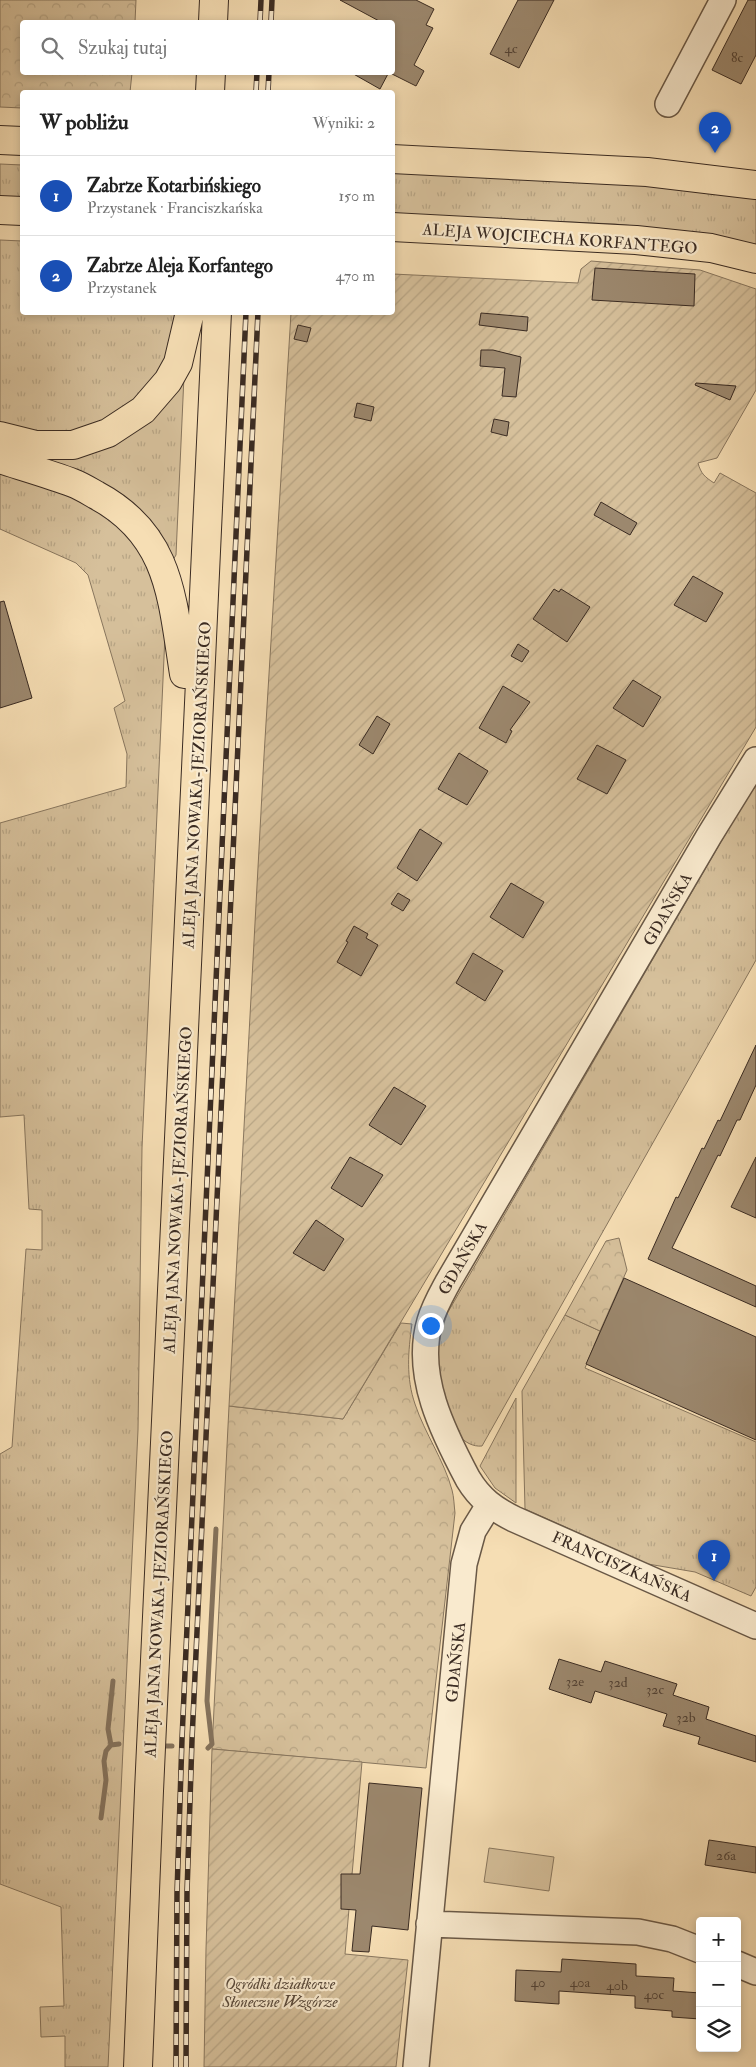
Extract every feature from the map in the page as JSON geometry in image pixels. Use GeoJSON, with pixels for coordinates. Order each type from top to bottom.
{"type":"FeatureCollection","features":[{"type":"Feature","properties":{"kind":"main road"},"geometry":{"type":"LineString","coordinates":[[213,20],[214,0]]}},
{"type":"Feature","properties":{"kind":"main road"},"geometry":{"type":"LineString","coordinates":[[231,20],[232,0]]}},
{"type":"Feature","properties":{"kind":"main road"},"geometry":{"type":"LineString","coordinates":[[210,90],[211,75]]}},
{"type":"Feature","properties":{"kind":"main road"},"geometry":{"type":"LineString","coordinates":[[227,90],[228,75]]}},
{"type":"Feature","properties":{"kind":"main road"},"geometry":{"type":"LineString","coordinates":[[0,140],[20,141]]}},
{"type":"Feature","properties":{"kind":"main road"},"geometry":{"type":"LineString","coordinates":[[395,159],[647,172],[756,185]]}},
{"type":"Feature","properties":{"kind":"main road"},"geometry":{"type":"LineString","coordinates":[[0,210],[20,211]]}},
{"type":"Feature","properties":{"kind":"main road","name":"ALEJA WOJCIECHA KORFANTEGO"},"geometry":{"type":"LineString","coordinates":[[395,227],[636,240],[711,248],[756,259]]}},
{"type":"Feature","properties":{"kind":"main road"},"geometry":{"type":"LineString","coordinates":[[0,436],[36,445],[73,445],[108,433],[143,410],[168,381],[178,363],[189,315]]}},
{"type":"Feature","properties":{"kind":"main road","name":"ALEJA JANA NOWAKA-JEZIORAŃSKIEGO"},"geometry":{"type":"LineString","coordinates":[[121,2067],[131,1790],[200,315]]}},
{"type":"Feature","properties":{"kind":"main road","name":"ALEJA JANA NOWAKA-JEZIORAŃSKIEGO"},"geometry":{"type":"LineString","coordinates":[[138,2067],[149,1790],[218,315]]}},
{"type":"Feature","properties":{"kind":"main road"},"geometry":{"type":"LineString","coordinates":[[0,460],[74,483],[110,502],[137,524],[156,552],[169,586],[184,674]]}},
{"type":"Feature","properties":{"kind":"street"},"geometry":{"type":"LineString","coordinates":[[668,104],[723,0]]}},
{"type":"Feature","properties":{"kind":"street","name":"GDAŃSKA"},"geometry":{"type":"LineString","coordinates":[[416,2067],[465,1558],[474,1531],[489,1505],[474,1490],[436,1411],[426,1369],[426,1337],[430,1321],[436,1303],[458,1265],[709,836],[756,760]]}},
{"type":"Feature","properties":{"kind":"street","name":"FRANCISZKAŃSKA"},"geometry":{"type":"LineString","coordinates":[[489,1505],[514,1519],[756,1626]]}},
{"type":"Feature","properties":{"kind":"street"},"geometry":{"type":"LineString","coordinates":[[429,1924],[638,1932],[672,1939],[696,1948]]}},
{"type":"Feature","properties":{"kind":"street"},"geometry":{"type":"LineString","coordinates":[[741,1966],[756,1972]]}},
{"type":"Feature","properties":{"kind":"green space"},"geometry":{"type":"Polygon","coordinates":[[[0,0],[136,0],[135,20],[20,20],[20,75],[132,75],[130,90],[20,90],[20,108],[0,107],[0,0]]]}},
{"type":"Feature","properties":{"kind":"green space"},"geometry":{"type":"Polygon","coordinates":[[[0,164],[20,165],[20,198],[0,197],[0,164]]]}},
{"type":"Feature","properties":{"kind":"green space"},"geometry":{"type":"Polygon","coordinates":[[[395,172],[620,183],[711,192],[756,199],[756,245],[702,233],[615,224],[395,214],[395,172]]]}},
{"type":"Feature","properties":{"kind":"green space"},"geometry":{"type":"Polygon","coordinates":[[[0,240],[20,241],[20,315],[181,315],[179,336],[149,391],[77,437],[0,429],[0,240]]]}},
{"type":"Feature","properties":{"kind":"green space"},"geometry":{"type":"Polygon","coordinates":[[[591,261],[700,270],[756,289],[756,390],[717,458],[698,463],[704,475],[714,483],[720,473],[756,493],[756,727],[343,1419],[229,1406],[264,756],[291,315],[395,315],[395,274],[578,283],[581,269],[591,261]]]}},
{"type":"Feature","properties":{"kind":"green space"},"geometry":{"type":"Polygon","coordinates":[[[184,376],[176,555],[173,560],[34,452],[49,454],[184,376]]]}},
{"type":"Feature","properties":{"kind":"green space"},"geometry":{"type":"Polygon","coordinates":[[[0,468],[94,501],[152,557],[165,635],[142,1148],[138,1430],[108,2067],[65,2067],[65,2036],[41,2037],[40,2007],[64,2006],[61,1907],[0,1884],[0,1454],[12,1447],[26,1249],[42,1250],[42,1210],[29,1209],[24,1115],[0,1117],[0,823],[126,787],[127,754],[114,708],[125,701],[88,575],[76,563],[0,529],[0,468]]]}},
{"type":"Feature","properties":{"kind":"green space"},"geometry":{"type":"Polygon","coordinates":[[[756,786],[756,960],[482,1446],[469,1444],[461,1438],[455,1427],[447,1407],[439,1372],[438,1353],[448,1312],[747,797],[756,786]]]}},
{"type":"Feature","properties":{"kind":"green space"},"geometry":{"type":"Polygon","coordinates":[[[619,1238],[627,1270],[600,1331],[565,1315],[606,1241],[619,1238]]]}},
{"type":"Feature","properties":{"kind":"green space"},"geometry":{"type":"Polygon","coordinates":[[[565,1315],[600,1331],[585,1368],[756,1442],[756,1587],[751,1596],[695,1572],[648,1564],[525,1509],[522,1391],[565,1315]]]}},
{"type":"Feature","properties":{"kind":"green space"},"geometry":{"type":"Polygon","coordinates":[[[401,1323],[412,1324],[409,1365],[412,1394],[419,1415],[449,1479],[453,1493],[455,1513],[426,1768],[212,1749],[229,1406],[343,1419],[401,1323]]]}},
{"type":"Feature","properties":{"kind":"green space"},"geometry":{"type":"Polygon","coordinates":[[[516,1398],[516,1503],[495,1488],[480,1466],[516,1398]]]}},
{"type":"Feature","properties":{"kind":"green space","name":"Ogródki działkowe Słoneczne Wzgórze"},"geometry":{"type":"Polygon","coordinates":[[[212,1749],[362,1762],[345,1954],[408,1960],[396,2067],[204,2067],[212,1749]]]}},
{"type":"Feature","properties":{"kind":"green space"},"geometry":{"type":"Polygon","coordinates":[[[489,1848],[554,1857],[549,1891],[484,1882],[489,1848]]]}},
{"type":"Feature","properties":{"kind":"building"},"geometry":{"type":"Polygon","coordinates":[[[340,0],[416,0],[434,9],[426,25],[433,28],[414,65],[424,71],[416,86],[394,75],[395,20],[377,20],[340,0]]]}},
{"type":"Feature","properties":{"kind":"building"},"geometry":{"type":"Polygon","coordinates":[[[518,0],[554,0],[519,68],[490,54],[518,0]]]}},
{"type":"Feature","properties":{"kind":"building"},"geometry":{"type":"Polygon","coordinates":[[[748,0],[756,0],[756,55],[741,84],[712,70],[748,0]]]}},
{"type":"Feature","properties":{"kind":"building"},"geometry":{"type":"Polygon","coordinates":[[[355,75],[387,75],[380,89],[355,75]]]}},
{"type":"Feature","properties":{"kind":"building"},"geometry":{"type":"Polygon","coordinates":[[[595,268],[695,274],[694,306],[592,300],[595,268]]]}},
{"type":"Feature","properties":{"kind":"building"},"geometry":{"type":"Polygon","coordinates":[[[481,313],[528,317],[527,331],[479,325],[481,313]]]}},
{"type":"Feature","properties":{"kind":"building"},"geometry":{"type":"Polygon","coordinates":[[[298,325],[311,328],[307,342],[294,339],[298,325]]]}},
{"type":"Feature","properties":{"kind":"building"},"geometry":{"type":"Polygon","coordinates":[[[481,350],[493,350],[521,357],[516,397],[502,396],[505,368],[480,366],[481,350]]]}},
{"type":"Feature","properties":{"kind":"building"},"geometry":{"type":"Polygon","coordinates":[[[696,383],[736,386],[730,400],[695,385],[696,383]]]}},
{"type":"Feature","properties":{"kind":"building"},"geometry":{"type":"Polygon","coordinates":[[[357,403],[374,407],[371,421],[354,417],[357,403]]]}},
{"type":"Feature","properties":{"kind":"building"},"geometry":{"type":"Polygon","coordinates":[[[494,419],[509,422],[507,436],[491,432],[494,419]]]}},
{"type":"Feature","properties":{"kind":"building"},"geometry":{"type":"Polygon","coordinates":[[[601,502],[637,523],[630,535],[594,515],[601,502]]]}},
{"type":"Feature","properties":{"kind":"building"},"geometry":{"type":"Polygon","coordinates":[[[693,576],[723,593],[706,622],[674,605],[693,576]]]}},
{"type":"Feature","properties":{"kind":"building"},"geometry":{"type":"Polygon","coordinates":[[[554,589],[559,592],[561,589],[590,607],[567,642],[533,619],[554,589]]]}},
{"type":"Feature","properties":{"kind":"building"},"geometry":{"type":"Polygon","coordinates":[[[4,601],[32,698],[0,708],[0,602],[4,601]]]}},
{"type":"Feature","properties":{"kind":"building"},"geometry":{"type":"Polygon","coordinates":[[[518,644],[529,651],[522,662],[511,656],[518,644]]]}},
{"type":"Feature","properties":{"kind":"building"},"geometry":{"type":"Polygon","coordinates":[[[633,680],[661,697],[643,727],[613,708],[633,680]]]}},
{"type":"Feature","properties":{"kind":"building"},"geometry":{"type":"Polygon","coordinates":[[[503,686],[530,702],[510,730],[512,731],[506,743],[479,728],[503,686]]]}},
{"type":"Feature","properties":{"kind":"building"},"geometry":{"type":"Polygon","coordinates":[[[377,716],[390,724],[373,754],[359,745],[377,716]]]}},
{"type":"Feature","properties":{"kind":"building"},"geometry":{"type":"Polygon","coordinates":[[[597,745],[626,760],[607,794],[577,779],[597,745]]]}},
{"type":"Feature","properties":{"kind":"building"},"geometry":{"type":"Polygon","coordinates":[[[459,753],[488,771],[467,805],[438,789],[459,753]]]}},
{"type":"Feature","properties":{"kind":"building"},"geometry":{"type":"Polygon","coordinates":[[[420,829],[442,843],[417,881],[397,868],[420,829]]]}},
{"type":"Feature","properties":{"kind":"building"},"geometry":{"type":"Polygon","coordinates":[[[511,883],[544,902],[523,938],[490,917],[511,883]]]}},
{"type":"Feature","properties":{"kind":"building"},"geometry":{"type":"Polygon","coordinates":[[[398,893],[410,900],[403,911],[391,904],[398,893]]]}},
{"type":"Feature","properties":{"kind":"building"},"geometry":{"type":"Polygon","coordinates":[[[354,926],[368,934],[366,938],[378,945],[361,976],[337,962],[354,926]]]}},
{"type":"Feature","properties":{"kind":"building"},"geometry":{"type":"Polygon","coordinates":[[[473,953],[503,971],[485,1001],[456,983],[473,953]]]}},
{"type":"Feature","properties":{"kind":"building"},"geometry":{"type":"Polygon","coordinates":[[[756,1045],[756,1085],[740,1120],[737,1120],[720,1156],[718,1155],[672,1248],[756,1286],[756,1307],[648,1259],[676,1197],[678,1198],[718,1120],[720,1121],[756,1045]]]}},
{"type":"Feature","properties":{"kind":"building"},"geometry":{"type":"Polygon","coordinates":[[[394,1087],[426,1106],[401,1145],[369,1125],[394,1087]]]}},
{"type":"Feature","properties":{"kind":"building"},"geometry":{"type":"Polygon","coordinates":[[[350,1157],[383,1175],[362,1207],[331,1188],[350,1157]]]}},
{"type":"Feature","properties":{"kind":"building"},"geometry":{"type":"Polygon","coordinates":[[[756,1157],[756,1218],[731,1207],[756,1157]]]}},
{"type":"Feature","properties":{"kind":"building"},"geometry":{"type":"Polygon","coordinates":[[[316,1220],[344,1239],[324,1271],[293,1253],[316,1220]]]}},
{"type":"Feature","properties":{"kind":"building"},"geometry":{"type":"Polygon","coordinates":[[[624,1278],[756,1337],[756,1440],[586,1364],[624,1278]]]}},
{"type":"Feature","properties":{"kind":"building"},"geometry":{"type":"Polygon","coordinates":[[[559,1659],[601,1672],[605,1661],[677,1684],[673,1695],[709,1707],[706,1719],[756,1736],[756,1762],[698,1744],[700,1737],[663,1726],[667,1714],[595,1691],[591,1703],[549,1689],[559,1659]]]}},
{"type":"Feature","properties":{"kind":"building"},"geometry":{"type":"Polygon","coordinates":[[[369,1783],[422,1788],[408,1930],[372,1926],[369,1952],[352,1951],[356,1910],[341,1909],[341,1874],[360,1874],[369,1783]]]}},
{"type":"Feature","properties":{"kind":"building"},"geometry":{"type":"Polygon","coordinates":[[[709,1840],[756,1847],[756,1873],[705,1865],[709,1840]]]}},
{"type":"Feature","properties":{"kind":"building"},"geometry":{"type":"Polygon","coordinates":[[[562,1959],[636,1964],[636,1976],[674,1978],[673,1991],[696,1993],[696,2019],[672,2017],[672,2011],[635,2008],[635,1996],[559,1991],[559,2004],[515,2001],[516,1970],[561,1972],[562,1959]]]}},
{"type":"Feature","properties":{"kind":"waterway"},"geometry":{"type":"LineString","coordinates":[[208,1748],[212,1744],[207,1701],[216,1529]]}},
{"type":"Feature","properties":{"kind":"waterway"},"geometry":{"type":"LineString","coordinates":[[101,1818],[106,1780],[104,1761],[106,1751],[111,1745],[108,1729],[113,1681]]}},
{"type":"Feature","properties":{"kind":"waterway"},"geometry":{"type":"LineString","coordinates":[[111,1745],[119,1744]]}},
{"type":"Feature","properties":{"kind":"waterway"},"geometry":{"type":"LineString","coordinates":[[164,1746],[172,1746]]}},
{"type":"Feature","properties":{"kind":"railway"},"geometry":{"type":"LineString","coordinates":[[260,20],[261,0]]}},
{"type":"Feature","properties":{"kind":"railway"},"geometry":{"type":"LineString","coordinates":[[271,20],[272,0]]}},
{"type":"Feature","properties":{"kind":"railway"},"geometry":{"type":"LineString","coordinates":[[256,90],[257,75]]}},
{"type":"Feature","properties":{"kind":"railway"},"geometry":{"type":"LineString","coordinates":[[268,90],[269,75]]}},
{"type":"Feature","properties":{"kind":"railway"},"geometry":{"type":"LineString","coordinates":[[176,2067],[177,1893],[182,1739],[246,315]]}},
{"type":"Feature","properties":{"kind":"railway"},"geometry":{"type":"LineString","coordinates":[[186,2067],[187,1892],[192,1740],[258,315]]}},
{"type":"Feature","properties":{"kind":"place","name":"Zabrze Aleja Korfantego"},"geometry":{"type":"Point","coordinates":[715,153]}},
{"type":"Feature","properties":{"kind":"place","name":"Zabrze Kotarbińskiego"},"geometry":{"type":"Point","coordinates":[714,1581]}}]}
